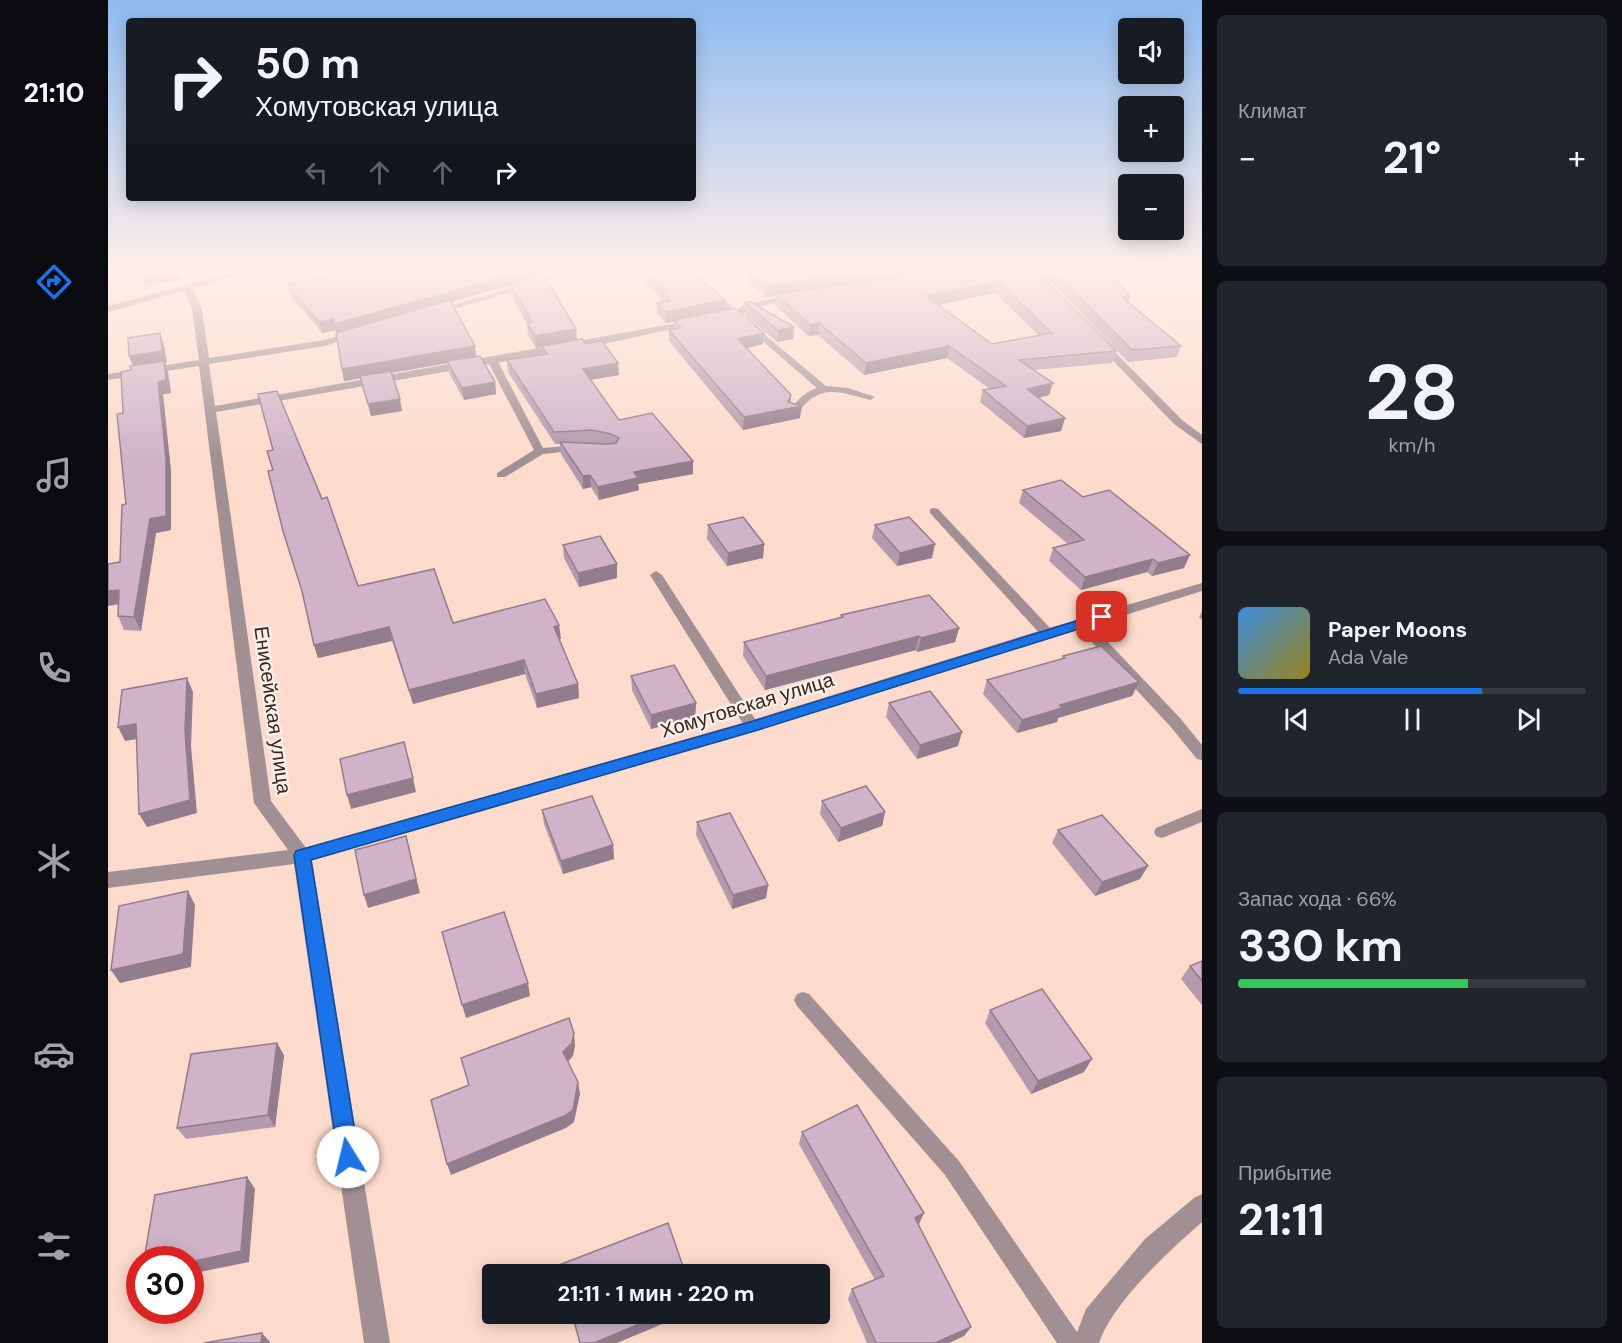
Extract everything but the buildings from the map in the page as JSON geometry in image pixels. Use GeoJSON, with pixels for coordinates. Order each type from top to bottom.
{"type":"FeatureCollection","features":[{"type":"Feature","properties":{"kind":"street","name":"Енисейская улица"},"geometry":{"type":"LineString","coordinates":[[199,332],[263,803],[302,855],[377,1343]]}},
{"type":"Feature","properties":{"kind":"street"},"geometry":{"type":"LineString","coordinates":[[108,377],[325,343],[364,332]]}},
{"type":"Feature","properties":{"kind":"street"},"geometry":{"type":"LineString","coordinates":[[210,410],[650,332]]}},
{"type":"Feature","properties":{"kind":"street"},"geometry":{"type":"LineString","coordinates":[[1096,338],[1178,422],[1202,441]]}},
{"type":"Feature","properties":{"kind":"street","name":"Хомутовская улица"},"geometry":{"type":"LineString","coordinates":[[108,880],[302,855],[752,726],[1047,633],[1202,588]]}},
{"type":"Feature","properties":{"kind":"street"},"geometry":{"type":"LineString","coordinates":[[1086,1343],[1095,1318],[1154,1248],[1202,1206]]}},
{"type":"Feature","properties":{"kind":"lane"},"geometry":{"type":"LineString","coordinates":[[758,332],[823,388]]}},
{"type":"Feature","properties":{"kind":"lane"},"geometry":{"type":"LineString","coordinates":[[492,360],[540,451]]}},
{"type":"Feature","properties":{"kind":"lane"},"geometry":{"type":"LineString","coordinates":[[793,413],[803,398],[823,388],[837,388],[870,397]]}},
{"type":"Feature","properties":{"kind":"lane"},"geometry":{"type":"LineString","coordinates":[[501,475],[540,451],[589,448]]}},
{"type":"Feature","properties":{"kind":"lane"},"geometry":{"type":"LineString","coordinates":[[934,511],[1047,633]]}},
{"type":"Feature","properties":{"kind":"lane"},"geometry":{"type":"LineString","coordinates":[[656,575],[752,726]]}},
{"type":"Feature","properties":{"kind":"lane"},"geometry":{"type":"LineString","coordinates":[[1082,623],[1175,722],[1202,755]]}},
{"type":"Feature","properties":{"kind":"lane"},"geometry":{"type":"LineString","coordinates":[[1162,832],[1202,815]]}},
{"type":"Feature","properties":{"kind":"lane"},"geometry":{"type":"LineString","coordinates":[[804,1000],[952,1168],[1071,1343]]}},
{"type":"Feature","properties":{"kind":"route"},"geometry":{"type":"LineString","coordinates":[[348,1157],[302,855],[752,726],[1102,617]]}}]}
